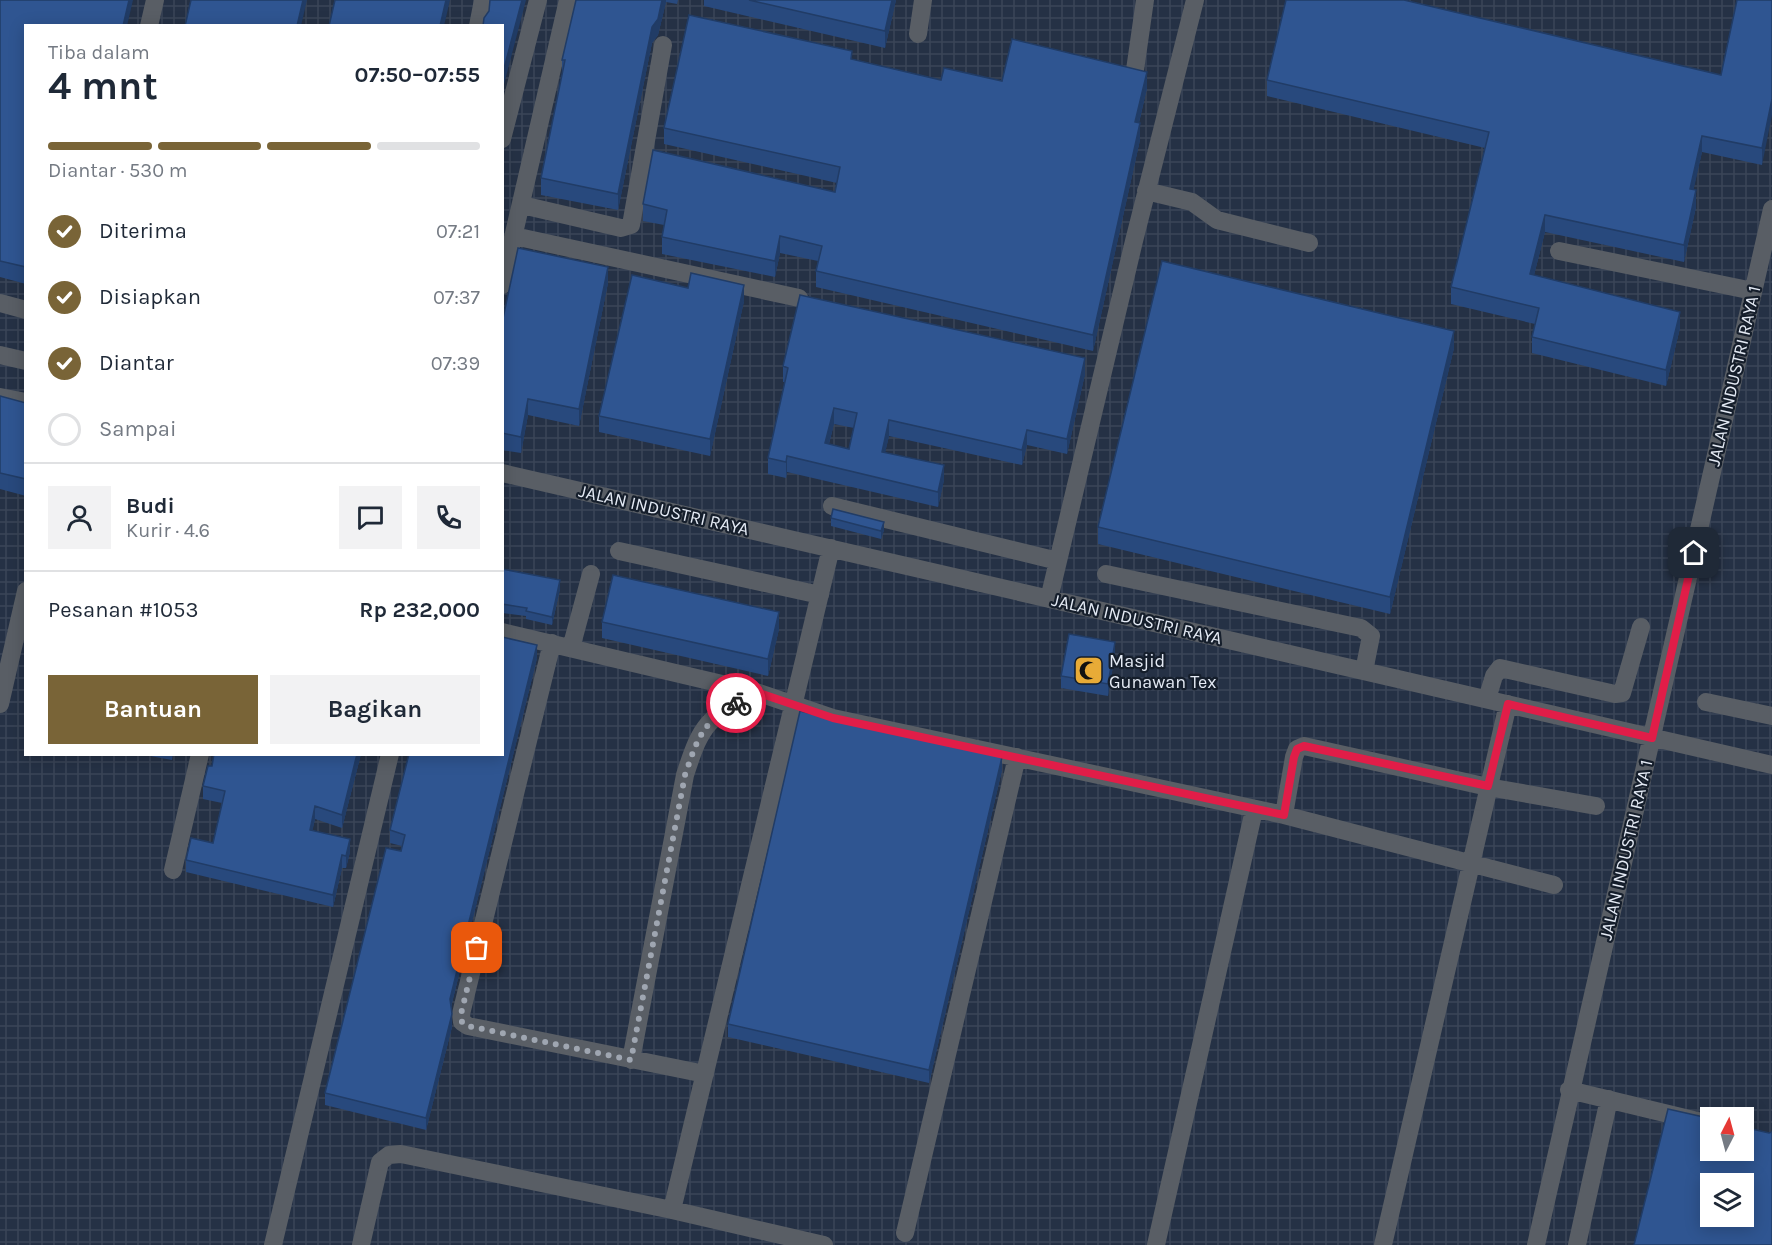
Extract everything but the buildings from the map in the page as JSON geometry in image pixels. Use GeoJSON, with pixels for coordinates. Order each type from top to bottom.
{"type":"FeatureCollection","features":[{"type":"Feature","properties":{"kind":"street"},"geometry":{"type":"LineString","coordinates":[[149,24],[155,0]]}},
{"type":"Feature","properties":{"kind":"street"},"geometry":{"type":"LineString","coordinates":[[478,24],[483,0]]}},
{"type":"Feature","properties":{"kind":"street"},"geometry":{"type":"LineString","coordinates":[[504,132],[538,0]]}},
{"type":"Feature","properties":{"kind":"street"},"geometry":{"type":"LineString","coordinates":[[504,277],[568,0]]}},
{"type":"Feature","properties":{"kind":"street"},"geometry":{"type":"LineString","coordinates":[[918,34],[923,0]]}},
{"type":"Feature","properties":{"kind":"street"},"geometry":{"type":"LineString","coordinates":[[1135,70],[1144,0]]}},
{"type":"Feature","properties":{"kind":"street"},"geometry":{"type":"LineString","coordinates":[[1049,599],[1146,191],[1195,0]]}},
{"type":"Feature","properties":{"kind":"street"},"geometry":{"type":"LineString","coordinates":[[522,205],[621,228],[631,225],[663,45]]}},
{"type":"Feature","properties":{"kind":"street"},"geometry":{"type":"LineString","coordinates":[[1146,191],[1192,202],[1217,220],[1309,243]]}},
{"type":"Feature","properties":{"kind":"street","name":"JALAN INDUSTRI RAYA 1"},"geometry":{"type":"LineString","coordinates":[[1536,1245],[1569,1090],[1652,738],[1772,209]]}},
{"type":"Feature","properties":{"kind":"street"},"geometry":{"type":"LineString","coordinates":[[514,236],[799,298]]}},
{"type":"Feature","properties":{"kind":"street"},"geometry":{"type":"LineString","coordinates":[[1559,251],[1753,291]]}},
{"type":"Feature","properties":{"kind":"street"},"geometry":{"type":"LineString","coordinates":[[0,303],[24,309]]}},
{"type":"Feature","properties":{"kind":"street"},"geometry":{"type":"LineString","coordinates":[[0,355],[24,361]]}},
{"type":"Feature","properties":{"kind":"street"},"geometry":{"type":"LineString","coordinates":[[0,397],[24,402]]}},
{"type":"Feature","properties":{"kind":"street","name":"JALAN INDUSTRI RAYA"},"geometry":{"type":"LineString","coordinates":[[504,473],[1772,765]]}},
{"type":"Feature","properties":{"kind":"street"},"geometry":{"type":"LineString","coordinates":[[832,506],[1058,561]]}},
{"type":"Feature","properties":{"kind":"street"},"geometry":{"type":"LineString","coordinates":[[672,1210],[831,548]]}},
{"type":"Feature","properties":{"kind":"street"},"geometry":{"type":"LineString","coordinates":[[619,551],[820,595]]}},
{"type":"Feature","properties":{"kind":"street"},"geometry":{"type":"LineString","coordinates":[[1106,573],[1361,628],[1371,636],[1364,671]]}},
{"type":"Feature","properties":{"kind":"street"},"geometry":{"type":"LineString","coordinates":[[571,648],[591,574]]}},
{"type":"Feature","properties":{"kind":"street"},"geometry":{"type":"LineString","coordinates":[[0,704],[24,600]]}},
{"type":"Feature","properties":{"kind":"street"},"geometry":{"type":"LineString","coordinates":[[1487,699],[1494,676],[1500,668],[1615,694],[1622,693],[1641,627]]}},
{"type":"Feature","properties":{"kind":"street"},"geometry":{"type":"LineString","coordinates":[[504,632],[756,692],[833,718],[1284,815],[1554,885]]}},
{"type":"Feature","properties":{"kind":"street"},"geometry":{"type":"LineString","coordinates":[[552,644],[463,1005],[462,1022],[468,1026],[705,1074]]}},
{"type":"Feature","properties":{"kind":"street"},"geometry":{"type":"LineString","coordinates":[[631,1060],[685,775],[697,738],[711,720],[756,692]]}},
{"type":"Feature","properties":{"kind":"street"},"geometry":{"type":"LineString","coordinates":[[1706,702],[1772,716]]}},
{"type":"Feature","properties":{"kind":"street"},"geometry":{"type":"LineString","coordinates":[[1383,1245],[1469,864],[1508,704]]}},
{"type":"Feature","properties":{"kind":"street"},"geometry":{"type":"LineString","coordinates":[[1284,815],[1294,757],[1297,749],[1304,746],[1488,786],[1596,806]]}},
{"type":"Feature","properties":{"kind":"street"},"geometry":{"type":"LineString","coordinates":[[173,870],[200,756]]}},
{"type":"Feature","properties":{"kind":"street"},"geometry":{"type":"LineString","coordinates":[[273,1245],[390,756]]}},
{"type":"Feature","properties":{"kind":"street"},"geometry":{"type":"LineString","coordinates":[[905,1233],[1017,757]]}},
{"type":"Feature","properties":{"kind":"street"},"geometry":{"type":"LineString","coordinates":[[1156,1245],[1254,810]]}},
{"type":"Feature","properties":{"kind":"street"},"geometry":{"type":"LineString","coordinates":[[1569,1090],[1700,1122]]}},
{"type":"Feature","properties":{"kind":"street"},"geometry":{"type":"LineString","coordinates":[[1577,1245],[1609,1099]]}},
{"type":"Feature","properties":{"kind":"street"},"geometry":{"type":"LineString","coordinates":[[361,1245],[380,1162],[389,1155],[400,1154],[672,1210],[824,1245]]}},
{"type":"Feature","properties":{"kind":"shaded area"},"geometry":{"type":"Polygon","coordinates":[[[0,0],[1772,0],[1772,1245],[0,1245],[0,0]]]}},
{"type":"Feature","properties":{"kind":"way so far"},"geometry":{"type":"LineString","coordinates":[[477,948],[461,1014],[462,1022],[468,1026],[631,1060],[685,775],[697,738],[711,720],[736,703]]}},
{"type":"Feature","properties":{"kind":"place","name":"Masjid Gunawan Tex"},"geometry":{"type":"Point","coordinates":[1088,671]}},
{"type":"Feature","properties":{"kind":"route"},"geometry":{"type":"LineString","coordinates":[[736,703],[756,692],[833,718],[1284,815],[1294,757],[1297,749],[1304,746],[1488,786],[1508,704],[1652,738],[1694,553]]}}]}
